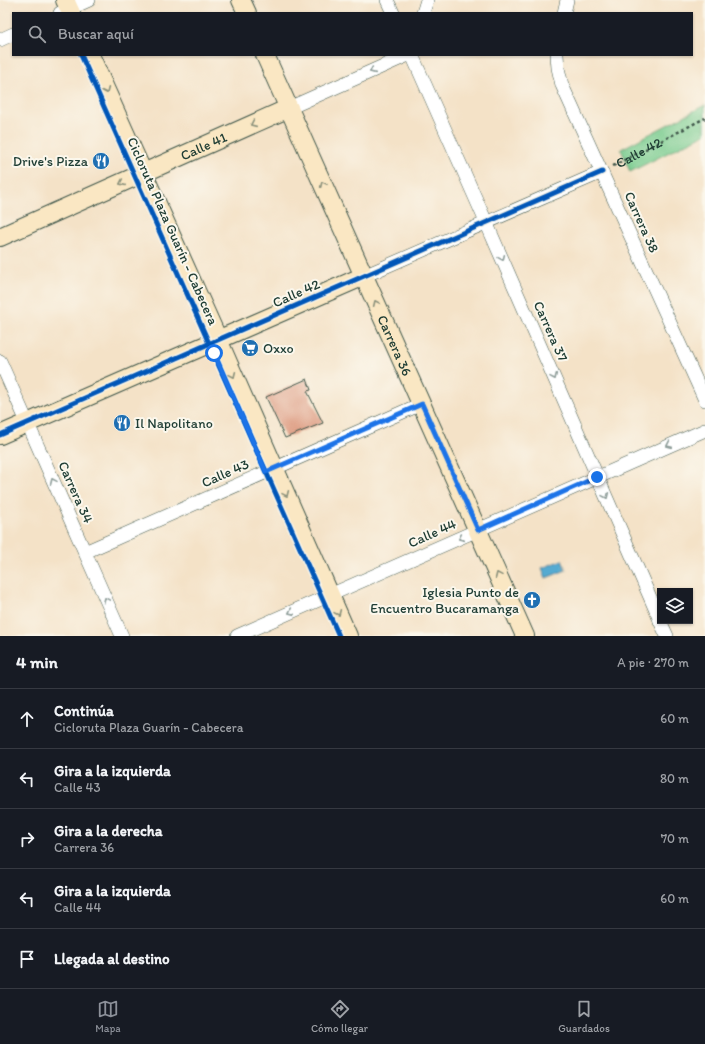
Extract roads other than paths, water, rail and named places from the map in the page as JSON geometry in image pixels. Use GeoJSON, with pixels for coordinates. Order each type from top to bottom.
{"type":"FeatureCollection","features":[{"type":"Feature","properties":{"kind":"street"},"geometry":{"type":"LineString","coordinates":[[66,9],[89,0]]}},
{"type":"Feature","properties":{"kind":"street"},"geometry":{"type":"LineString","coordinates":[[241,0],[246,12]]}},
{"type":"Feature","properties":{"kind":"street"},"geometry":{"type":"LineString","coordinates":[[387,0],[393,12]]}},
{"type":"Feature","properties":{"kind":"street"},"geometry":{"type":"LineString","coordinates":[[423,12],[427,0]]}},
{"type":"Feature","properties":{"kind":"street"},"geometry":{"type":"LineString","coordinates":[[564,12],[567,0]]}},
{"type":"Feature","properties":{"kind":"street"},"geometry":{"type":"LineString","coordinates":[[0,40],[12,34]]}},
{"type":"Feature","properties":{"kind":"street"},"geometry":{"type":"LineString","coordinates":[[90,56],[218,340],[348,636]]}},
{"type":"Feature","properties":{"kind":"street","name":"Carrera 36"},"geometry":{"type":"LineString","coordinates":[[265,56],[525,636]]}},
{"type":"Feature","properties":{"kind":"street","name":"Calle 41"},"geometry":{"type":"LineString","coordinates":[[0,237],[406,56]]}},
{"type":"Feature","properties":{"kind":"street","name":"Carrera 37"},"geometry":{"type":"LineString","coordinates":[[412,56],[657,614]]}},
{"type":"Feature","properties":{"kind":"street","name":"Carrera 38"},"geometry":{"type":"LineString","coordinates":[[556,56],[562,85],[705,400]]}},
{"type":"Feature","properties":{"kind":"street","name":"Calle 42"},"geometry":{"type":"LineString","coordinates":[[0,435],[602,172]]}},
{"type":"Feature","properties":{"kind":"street","name":"Carrera 34"},"geometry":{"type":"LineString","coordinates":[[0,361],[122,636]]}},
{"type":"Feature","properties":{"kind":"street","name":"Calle 43"},"geometry":{"type":"LineString","coordinates":[[85,552],[422,404]]}},
{"type":"Feature","properties":{"kind":"street","name":"Calle 44"},"geometry":{"type":"LineString","coordinates":[[237,636],[705,430]]}},
{"type":"Feature","properties":{"kind":"street","name":"Carrera 37"},"geometry":{"type":"LineString","coordinates":[[661,624],[667,636]]}},
{"type":"Feature","properties":{"kind":"water"},"geometry":{"type":"Polygon","coordinates":[[[562,560],[566,570],[546,578],[542,568],[562,560]]]}},
{"type":"Feature","properties":{"kind":"place","name":"Drive's Pizza"},"geometry":{"type":"Point","coordinates":[101,161]}},
{"type":"Feature","properties":{"kind":"place","name":"Oxxo"},"geometry":{"type":"Point","coordinates":[250,348]}},
{"type":"Feature","properties":{"kind":"place","name":"Il Napolitano"},"geometry":{"type":"Point","coordinates":[122,423]}},
{"type":"Feature","properties":{"kind":"place","name":"Iglesia Punto de Encuentro Bucaramanga"},"geometry":{"type":"Point","coordinates":[532,600]}}]}
